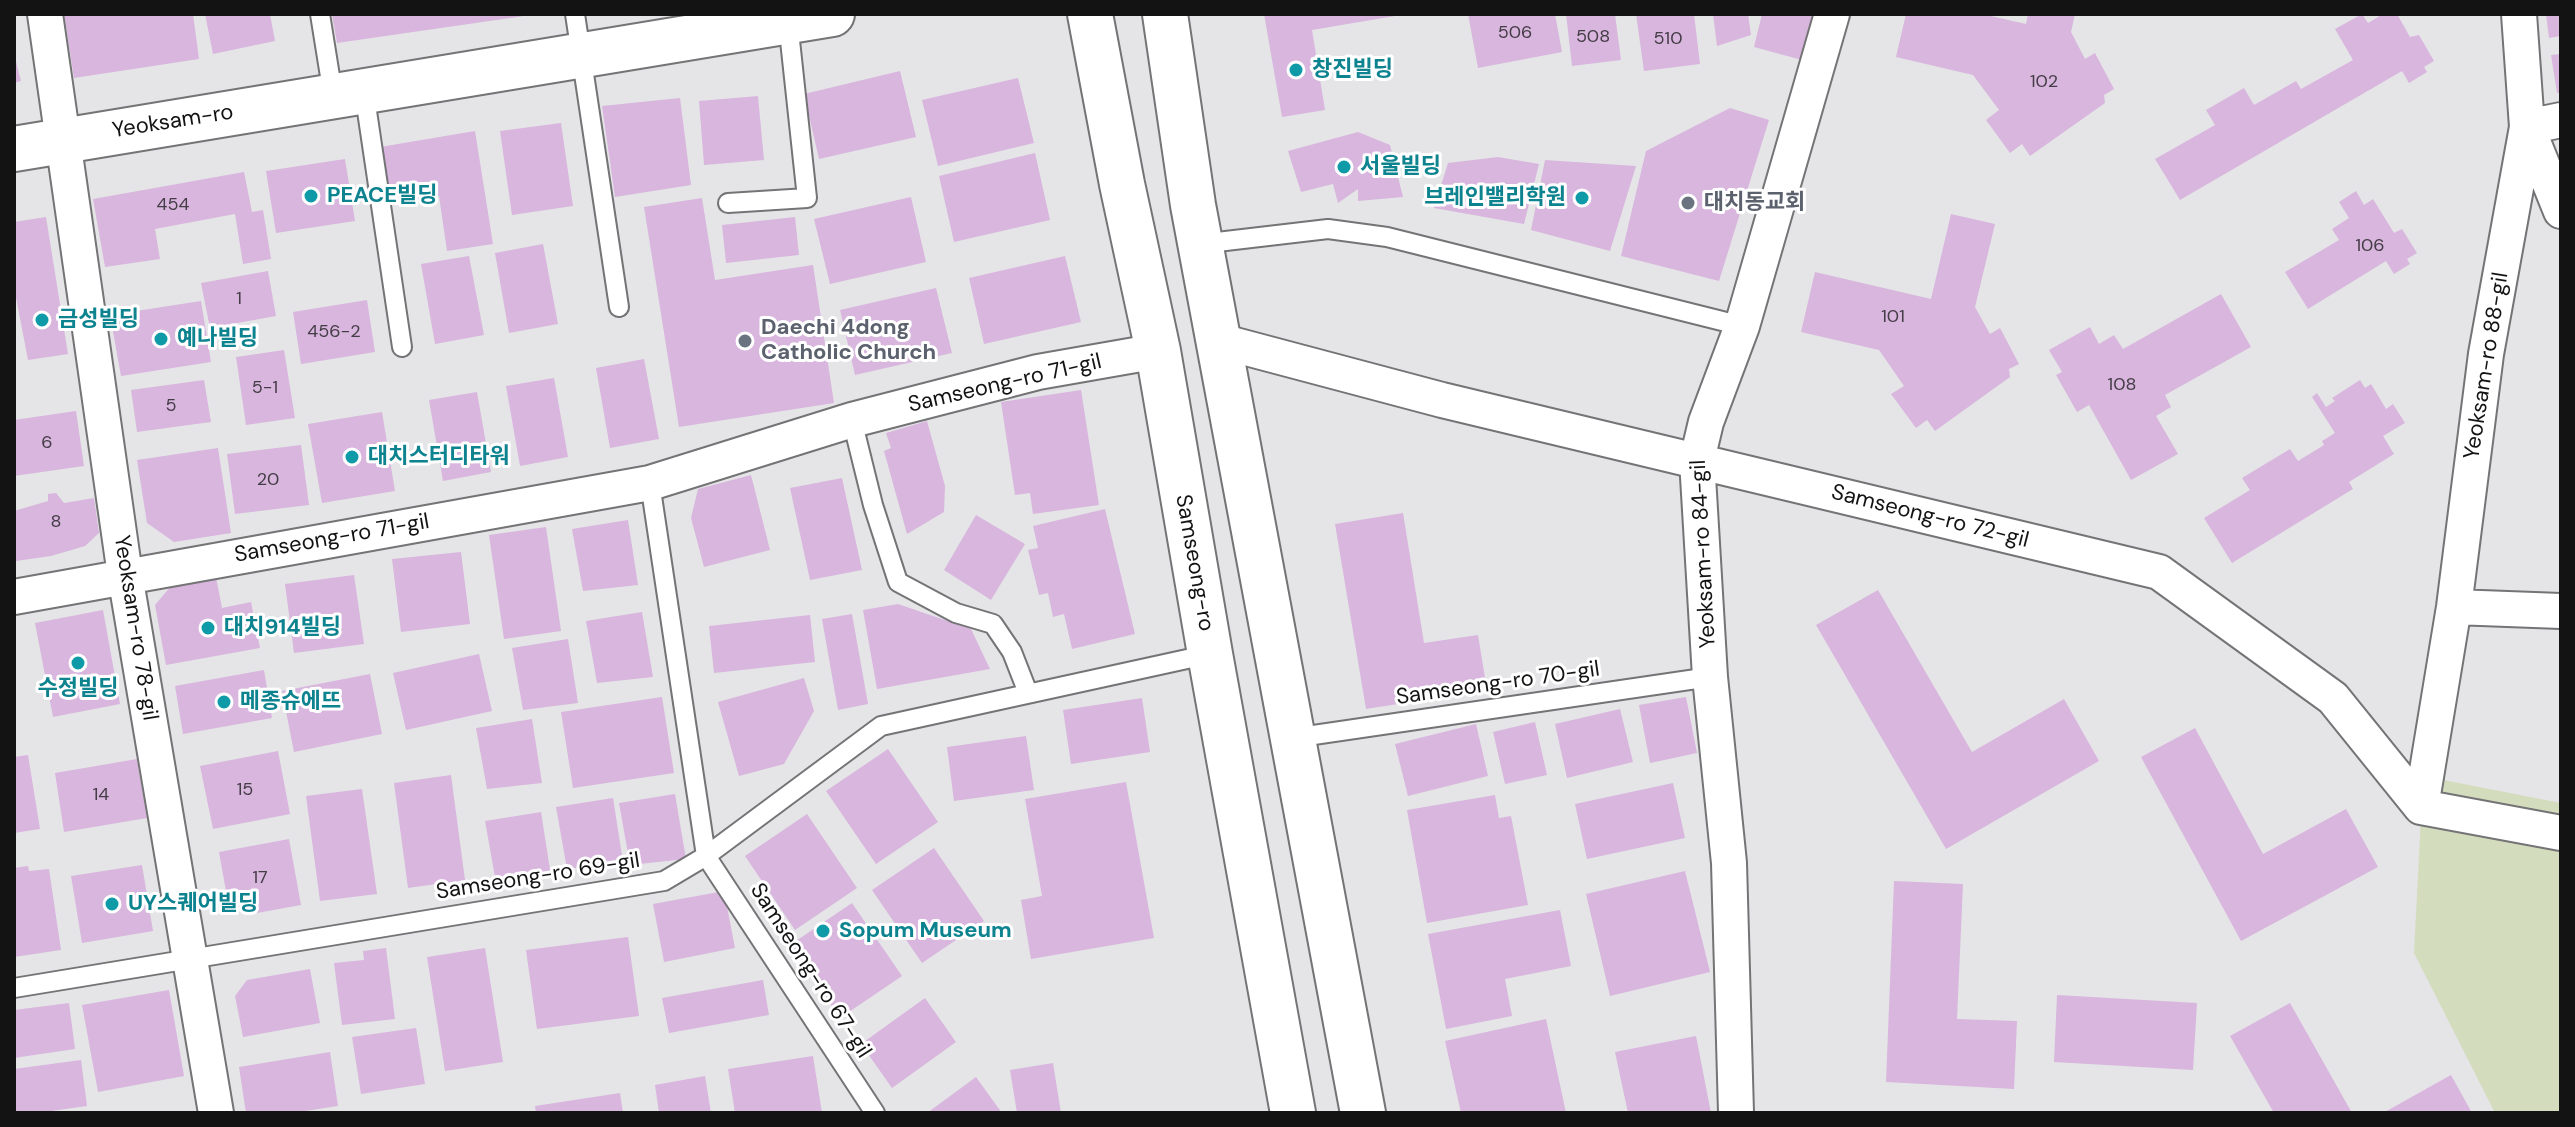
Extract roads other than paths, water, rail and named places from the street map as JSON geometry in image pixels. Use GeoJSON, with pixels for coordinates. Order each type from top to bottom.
{"type":"FeatureCollection","features":[{"type":"Feature","properties":{"kind":"main road","name":"Yeoksam-ro"},"geometry":{"type":"LineString","coordinates":[[14,149],[348,93],[578,35],[788,22],[832,14]]}},
{"type":"Feature","properties":{"kind":"main road","name":"Samseong-ro"},"geometry":{"type":"LineString","coordinates":[[1090,14],[1158,351],[1292,1108]]}},
{"type":"Feature","properties":{"kind":"main road"},"geometry":{"type":"LineString","coordinates":[[1165,14],[1200,244],[1361,1104],[1292,1108]]}},
{"type":"Feature","properties":{"kind":"street","name":"Yeoksam-ro 78-gil"},"geometry":{"type":"LineString","coordinates":[[45,14],[125,575],[216,1113]]}},
{"type":"Feature","properties":{"kind":"street","name":"Yeoksam-ro 84-gil"},"geometry":{"type":"LineString","coordinates":[[1736,1113],[1729,863],[1710,677],[1697,460],[1706,422],[1742,326],[1832,14]]}},
{"type":"Feature","properties":{"kind":"street","name":"Yeoksam-ro 88-gil"},"geometry":{"type":"LineString","coordinates":[[2421,807],[2454,607],[2486,354],[2527,127],[2519,14]]}},
{"type":"Feature","properties":{"kind":"street"},"geometry":{"type":"LineString","coordinates":[[2527,127],[2561,120]]}},
{"type":"Feature","properties":{"kind":"street","name":"Yeoksam-ro 88-gil"},"geometry":{"type":"LineString","coordinates":[[2527,127],[2561,211]]}},
{"type":"Feature","properties":{"kind":"street","name":"Samseong-ro 72-gil"},"geometry":{"type":"LineString","coordinates":[[1220,341],[1442,400],[2159,572],[2333,698],[2421,807]]}},
{"type":"Feature","properties":{"kind":"street","name":"Samseong-ro 71-gil"},"geometry":{"type":"LineString","coordinates":[[14,597],[650,483],[852,420],[1038,372],[1158,351]]}},
{"type":"Feature","properties":{"kind":"street"},"geometry":{"type":"LineString","coordinates":[[2454,607],[2561,611]]}},
{"type":"Feature","properties":{"kind":"street"},"geometry":{"type":"LineString","coordinates":[[2421,807],[2561,833]]}},
{"type":"Feature","properties":{"kind":"lane"},"geometry":{"type":"LineString","coordinates":[[320,14],[348,93],[402,347]]}},
{"type":"Feature","properties":{"kind":"lane"},"geometry":{"type":"LineString","coordinates":[[728,203],[807,198],[788,22]]}},
{"type":"Feature","properties":{"kind":"lane"},"geometry":{"type":"LineString","coordinates":[[578,35],[619,307]]}},
{"type":"Feature","properties":{"kind":"lane"},"geometry":{"type":"LineString","coordinates":[[1200,244],[1328,229],[1387,237],[1742,326]]}},
{"type":"Feature","properties":{"kind":"lane"},"geometry":{"type":"LineString","coordinates":[[852,420],[873,505],[898,582],[956,613],[993,624],[1012,652],[1028,693]]}},
{"type":"Feature","properties":{"kind":"lane"},"geometry":{"type":"LineString","coordinates":[[650,483],[706,856]]}},
{"type":"Feature","properties":{"kind":"lane","name":"Samseong-ro 69-gil"},"geometry":{"type":"LineString","coordinates":[[14,988],[664,881],[706,856],[881,726],[1210,654]]}},
{"type":"Feature","properties":{"kind":"lane","name":"Samseong-ro 70-gil"},"geometry":{"type":"LineString","coordinates":[[1293,738],[1710,677]]}},
{"type":"Feature","properties":{"kind":"lane","name":"Samseong-ro 67-gil"},"geometry":{"type":"LineString","coordinates":[[706,856],[875,1113]]}},
{"type":"Feature","properties":{"kind":"place","name":"창진빌딩"},"geometry":{"type":"Point","coordinates":[1296,70]}},
{"type":"Feature","properties":{"kind":"place","name":"서울빌딩"},"geometry":{"type":"Point","coordinates":[1344,167]}},
{"type":"Feature","properties":{"kind":"place","name":"PEACE빌딩"},"geometry":{"type":"Point","coordinates":[311,196]}},
{"type":"Feature","properties":{"kind":"place","name":"브레인밸리학원"},"geometry":{"type":"Point","coordinates":[1582,198]}},
{"type":"Feature","properties":{"kind":"place","name":"대치동교회"},"geometry":{"type":"Point","coordinates":[1688,203]}},
{"type":"Feature","properties":{"kind":"place","name":"금성빌딩"},"geometry":{"type":"Point","coordinates":[42,320]}},
{"type":"Feature","properties":{"kind":"place","name":"예나빌딩"},"geometry":{"type":"Point","coordinates":[161,339]}},
{"type":"Feature","properties":{"kind":"place","name":"Daechi 4dong Catholic Church"},"geometry":{"type":"Point","coordinates":[745,341]}},
{"type":"Feature","properties":{"kind":"place","name":"대치스터디타워"},"geometry":{"type":"Point","coordinates":[352,457]}},
{"type":"Feature","properties":{"kind":"place","name":"대치914빌딩"},"geometry":{"type":"Point","coordinates":[208,628]}},
{"type":"Feature","properties":{"kind":"place","name":"수정빌딩"},"geometry":{"type":"Point","coordinates":[78,663]}},
{"type":"Feature","properties":{"kind":"place","name":"메종슈에뜨"},"geometry":{"type":"Point","coordinates":[224,702]}},
{"type":"Feature","properties":{"kind":"place","name":"UY스퀘어빌딩"},"geometry":{"type":"Point","coordinates":[112,904]}},
{"type":"Feature","properties":{"kind":"place","name":"Sopum Museum"},"geometry":{"type":"Point","coordinates":[823,931]}}]}
